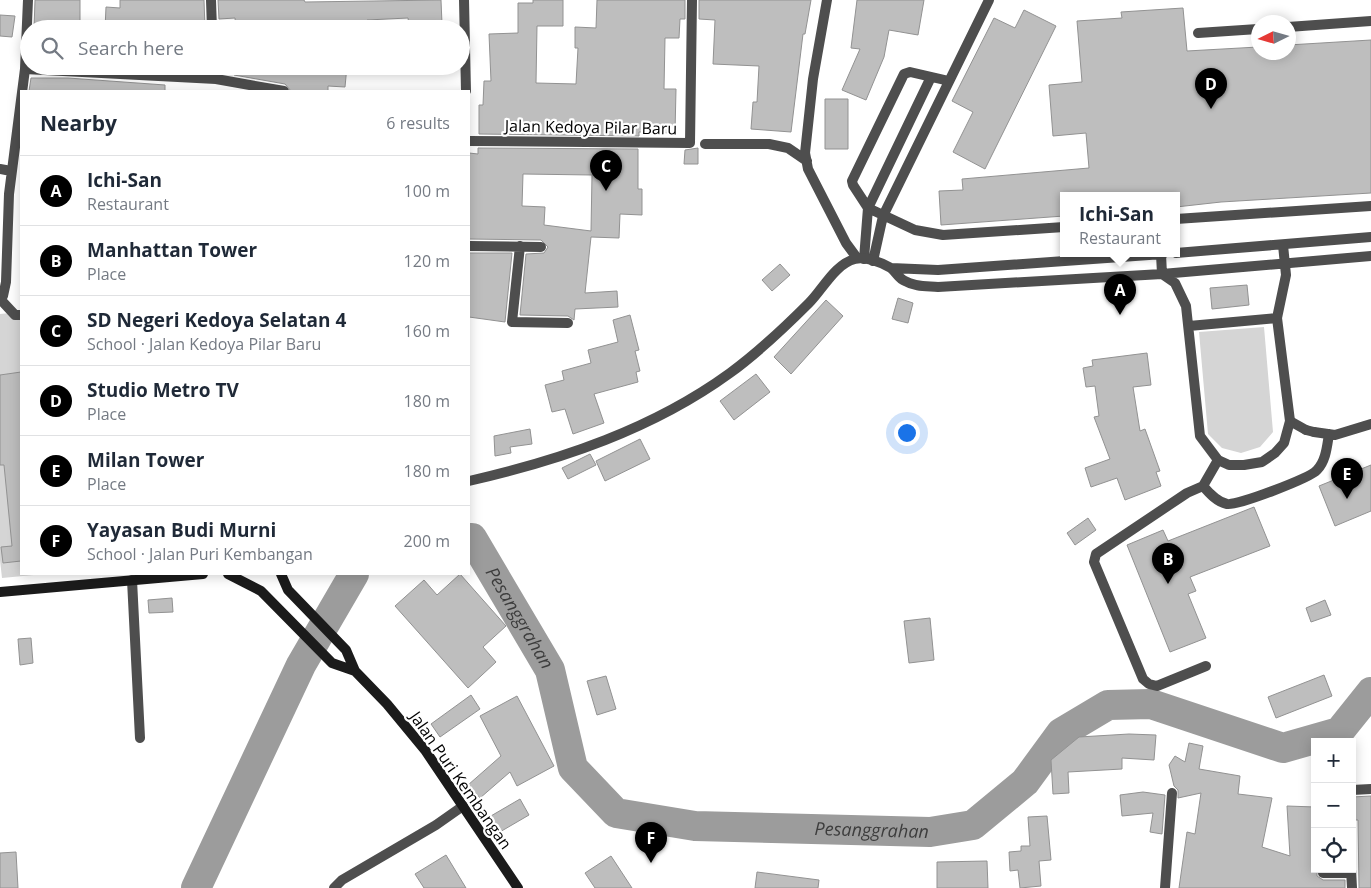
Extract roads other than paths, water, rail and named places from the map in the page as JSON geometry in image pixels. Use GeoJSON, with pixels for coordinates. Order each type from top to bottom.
{"type":"FeatureCollection","features":[{"type":"Feature","properties":{"kind":"street"},"geometry":{"type":"LineString","coordinates":[[27,20],[28,0]]}},
{"type":"Feature","properties":{"kind":"street"},"geometry":{"type":"LineString","coordinates":[[210,0],[211,20]]}},
{"type":"Feature","properties":{"kind":"street"},"geometry":{"type":"LineString","coordinates":[[464,0],[464,20]]}},
{"type":"Feature","properties":{"kind":"street","name":"Jalan Kedoya Pilar Baru"},"geometry":{"type":"LineString","coordinates":[[470,141],[690,143],[692,0]]}},
{"type":"Feature","properties":{"kind":"street"},"geometry":{"type":"LineString","coordinates":[[827,0],[813,79],[806,144],[807,161],[808,169],[846,243],[865,259],[891,268],[938,270],[1120,257]]}},
{"type":"Feature","properties":{"kind":"street"},"geometry":{"type":"LineString","coordinates":[[865,259],[883,216],[989,0]]}},
{"type":"Feature","properties":{"kind":"street"},"geometry":{"type":"LineString","coordinates":[[1296,25],[1371,20]]}},
{"type":"Feature","properties":{"kind":"street"},"geometry":{"type":"LineString","coordinates":[[1198,33],[1251,29]]}},
{"type":"Feature","properties":{"kind":"street"},"geometry":{"type":"LineString","coordinates":[[949,81],[910,72],[904,74],[857,172],[853,185],[868,208],[915,230],[943,234],[1060,227]]}},
{"type":"Feature","properties":{"kind":"street"},"geometry":{"type":"LineString","coordinates":[[22,90],[24,75]]}},
{"type":"Feature","properties":{"kind":"street"},"geometry":{"type":"LineString","coordinates":[[139,75],[216,79],[278,90]]}},
{"type":"Feature","properties":{"kind":"street"},"geometry":{"type":"LineString","coordinates":[[216,75],[216,79]]}},
{"type":"Feature","properties":{"kind":"street"},"geometry":{"type":"LineString","coordinates":[[466,75],[466,90]]}},
{"type":"Feature","properties":{"kind":"street"},"geometry":{"type":"LineString","coordinates":[[865,259],[868,208],[931,77]]}},
{"type":"Feature","properties":{"kind":"street"},"geometry":{"type":"LineString","coordinates":[[20,118],[17,154],[5,170],[6,282],[3,296],[0,299],[15,315],[20,315]]}},
{"type":"Feature","properties":{"kind":"street"},"geometry":{"type":"LineString","coordinates":[[690,143],[769,144],[788,148],[807,161]]}},
{"type":"Feature","properties":{"kind":"street"},"geometry":{"type":"LineString","coordinates":[[1180,219],[1371,206]]}},
{"type":"Feature","properties":{"kind":"street"},"geometry":{"type":"LineString","coordinates":[[1180,253],[1371,237]]}},
{"type":"Feature","properties":{"kind":"street"},"geometry":{"type":"LineString","coordinates":[[1162,274],[1174,284],[1186,306],[1200,436],[1218,460],[1229,465],[1244,466],[1262,462],[1275,453],[1284,443],[1290,421],[1277,318],[1286,274],[1283,245]]}},
{"type":"Feature","properties":{"kind":"street"},"geometry":{"type":"LineString","coordinates":[[470,246],[541,247]]}},
{"type":"Feature","properties":{"kind":"street"},"geometry":{"type":"LineString","coordinates":[[520,246],[512,322],[568,323]]}},
{"type":"Feature","properties":{"kind":"street"},"geometry":{"type":"LineString","coordinates":[[891,268],[904,281],[919,286],[938,287],[1162,274],[1371,256]]}},
{"type":"Feature","properties":{"kind":"street"},"geometry":{"type":"LineString","coordinates":[[1162,257],[1162,274]]}},
{"type":"Feature","properties":{"kind":"street"},"geometry":{"type":"LineString","coordinates":[[470,481],[560,456],[610,439],[696,396],[764,346],[811,301],[841,266],[865,259]]}},
{"type":"Feature","properties":{"kind":"street"},"geometry":{"type":"LineString","coordinates":[[1189,326],[1277,318]]}},
{"type":"Feature","properties":{"kind":"street"},"geometry":{"type":"LineString","coordinates":[[1290,421],[1310,431],[1329,434],[1348,432],[1371,424]]}},
{"type":"Feature","properties":{"kind":"street"},"geometry":{"type":"LineString","coordinates":[[1203,486],[1211,496],[1227,504],[1250,500],[1316,471],[1324,457],[1329,434]]}},
{"type":"Feature","properties":{"kind":"street"},"geometry":{"type":"LineString","coordinates":[[1206,666],[1157,686],[1149,684],[1143,679],[1094,562],[1096,554],[1187,493],[1203,486],[1218,460]]}},
{"type":"Feature","properties":{"kind":"street"},"geometry":{"type":"LineString","coordinates":[[0,592],[191,575]]}},
{"type":"Feature","properties":{"kind":"street","name":"Jalan Puri Kembangan"},"geometry":{"type":"LineString","coordinates":[[230,575],[249,584],[272,600],[332,663],[355,671]]}},
{"type":"Feature","properties":{"kind":"street","name":"Jalan Puri Kembangan"},"geometry":{"type":"LineString","coordinates":[[281,575],[288,590],[346,650],[355,671],[387,704],[425,750],[518,888]]}},
{"type":"Feature","properties":{"kind":"street"},"geometry":{"type":"LineString","coordinates":[[132,580],[140,738]]}},
{"type":"Feature","properties":{"kind":"street"},"geometry":{"type":"LineString","coordinates":[[1356,790],[1371,789]]}},
{"type":"Feature","properties":{"kind":"street"},"geometry":{"type":"LineString","coordinates":[[1165,888],[1172,793]]}},
{"type":"Feature","properties":{"kind":"street"},"geometry":{"type":"LineString","coordinates":[[334,888],[342,880],[436,825],[463,806]]}},
{"type":"Feature","properties":{"kind":"street"},"geometry":{"type":"LineString","coordinates":[[1351,873],[1352,888]]}},
{"type":"Feature","properties":{"kind":"waterway","name":"Pesanggrahan"},"geometry":{"type":"LineString","coordinates":[[470,538],[472,538],[550,670],[573,768],[616,813],[695,826],[930,832],[973,825],[1025,782],[1061,733],[1108,705],[1151,704],[1283,748],[1339,732],[1371,692]]}},
{"type":"Feature","properties":{"kind":"waterway","name":"Pesanggrahan"},"geometry":{"type":"LineString","coordinates":[[196,888],[301,665],[353,575]]}},
{"type":"Feature","properties":{"kind":"place","name":"Studio Metro TV"},"geometry":{"type":"Point","coordinates":[1211,109]}},
{"type":"Feature","properties":{"kind":"place","name":"SD Negeri Kedoya Selatan 4"},"geometry":{"type":"Point","coordinates":[606,191]}},
{"type":"Feature","properties":{"kind":"place","name":"Ichi-San"},"geometry":{"type":"Point","coordinates":[1120,315]}},
{"type":"Feature","properties":{"kind":"place","name":"Milan Tower"},"geometry":{"type":"Point","coordinates":[1347,499]}},
{"type":"Feature","properties":{"kind":"place","name":"Manhattan Tower"},"geometry":{"type":"Point","coordinates":[1168,584]}},
{"type":"Feature","properties":{"kind":"place","name":"Yayasan Budi Murni"},"geometry":{"type":"Point","coordinates":[651,863]}}]}
